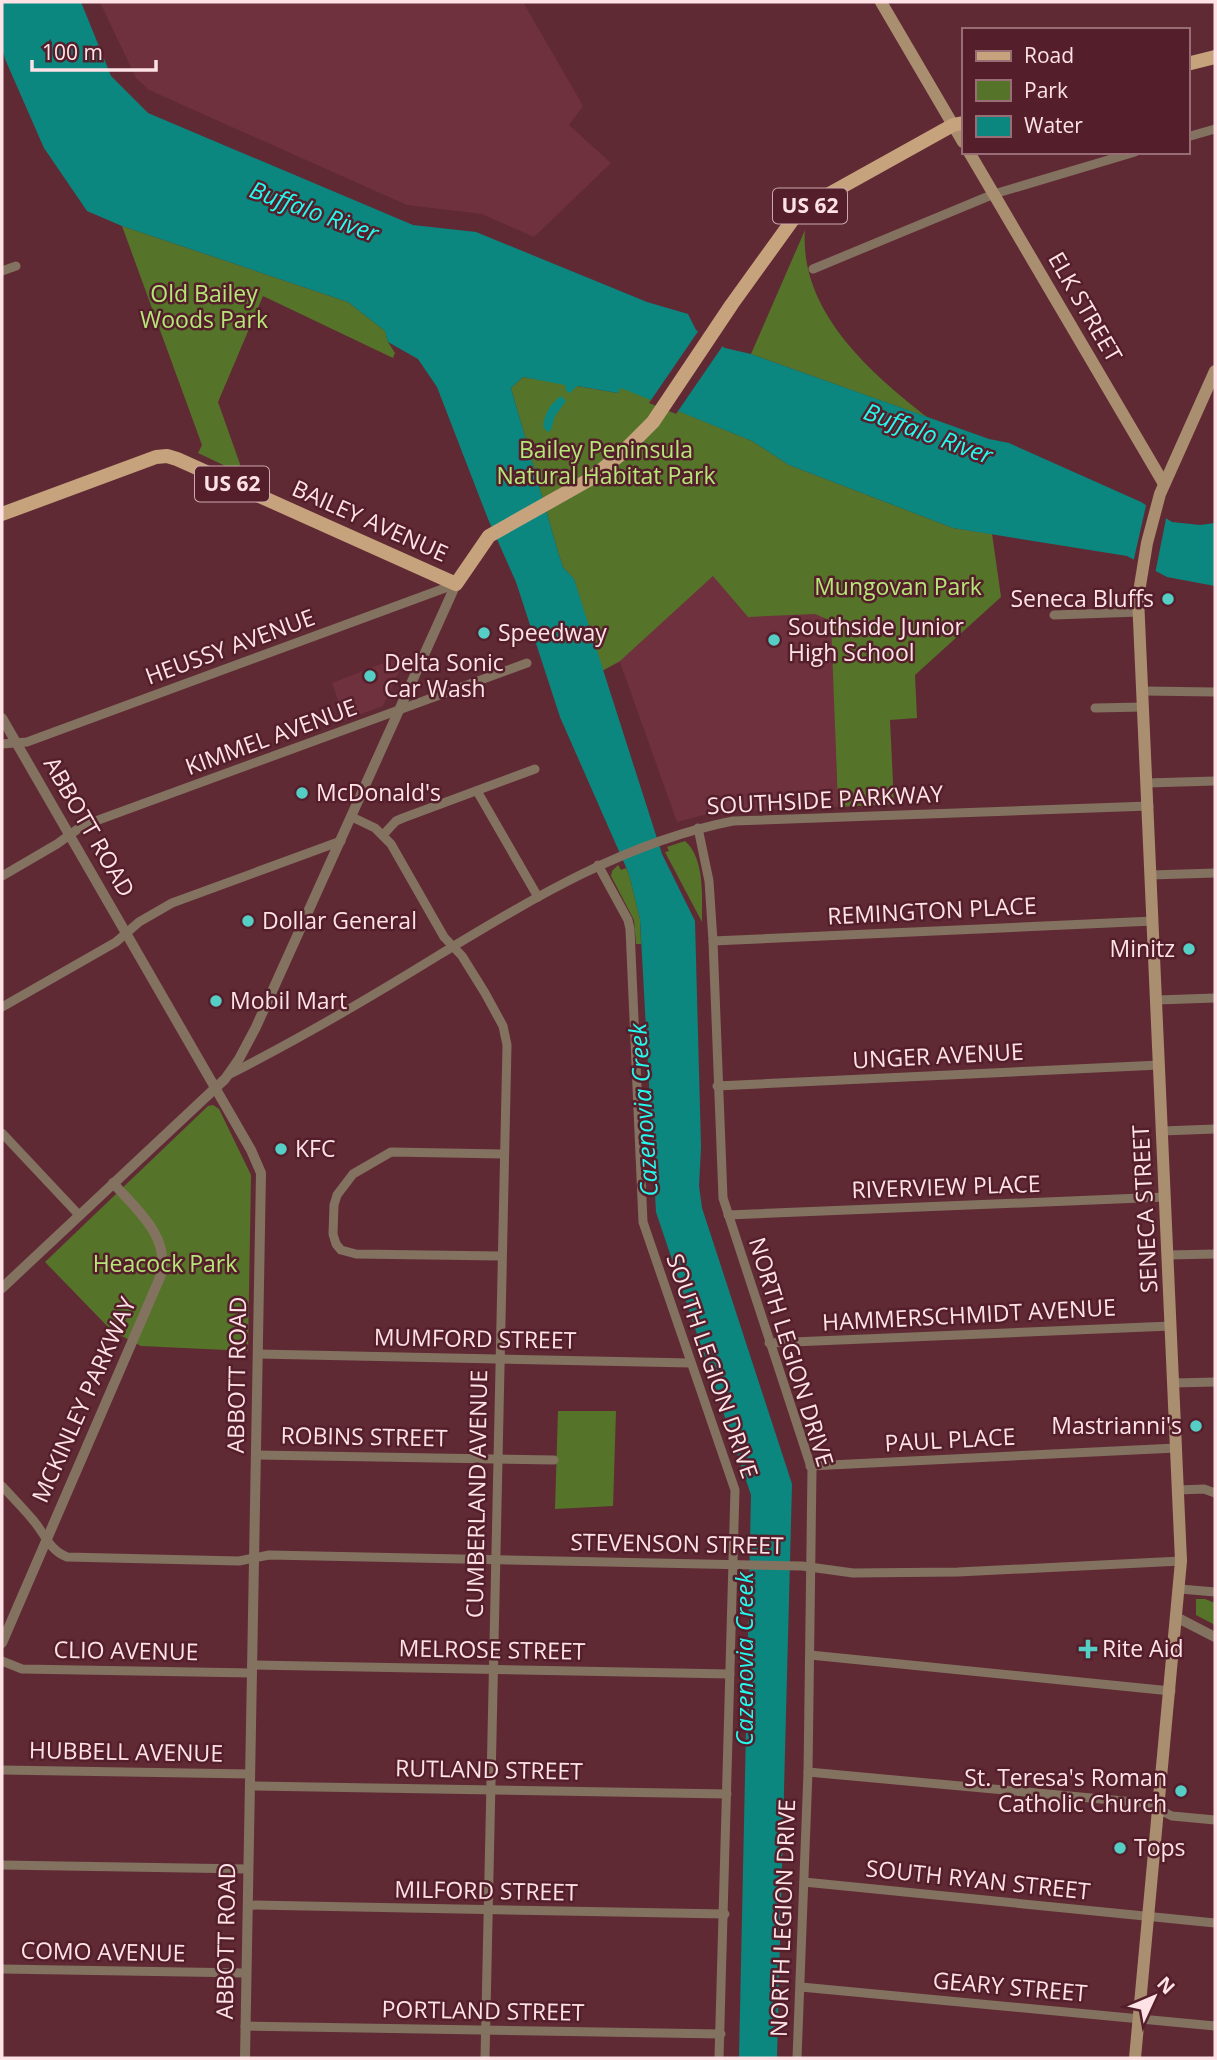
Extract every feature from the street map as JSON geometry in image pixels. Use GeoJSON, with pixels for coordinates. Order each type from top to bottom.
{"type":"FeatureCollection","features":[{"type":"Feature","properties":{"kind":"main road"},"geometry":{"type":"LineString","coordinates":[[881,2],[958,124]]}},
{"type":"Feature","properties":{"kind":"main road"},"geometry":{"type":"LineString","coordinates":[[1189,64],[1215,57]]}},
{"type":"Feature","properties":{"kind":"main road","name":"BAILEY AVENUE"},"geometry":{"type":"LineString","coordinates":[[2,514],[156,457],[167,456],[456,584],[489,536],[592,478],[653,422],[710,335],[794,218],[841,187],[958,124]]}},
{"type":"Feature","properties":{"kind":"main road","name":"ELK STREET"},"geometry":{"type":"LineString","coordinates":[[970,154],[1162,489]]}},
{"type":"Feature","properties":{"kind":"main road","name":"SENECA STREET"},"geometry":{"type":"LineString","coordinates":[[1135,2058],[1178,1618],[1181,1561],[1139,593],[1147,543],[1162,489],[1215,371]]}},
{"type":"Feature","properties":{"kind":"street"},"geometry":{"type":"LineString","coordinates":[[1189,136],[1215,129]]}},
{"type":"Feature","properties":{"kind":"street"},"geometry":{"type":"LineString","coordinates":[[813,269],[994,194],[1128,154]]}},
{"type":"Feature","properties":{"kind":"street"},"geometry":{"type":"LineString","coordinates":[[2,271],[16,266]]}},
{"type":"Feature","properties":{"kind":"street"},"geometry":{"type":"LineString","coordinates":[[2,1288],[230,1074],[252,1036],[456,584]]}},
{"type":"Feature","properties":{"kind":"street","name":"HEUSSY AVENUE"},"geometry":{"type":"LineString","coordinates":[[2,744],[16,743],[52,732],[456,584]]}},
{"type":"Feature","properties":{"kind":"street"},"geometry":{"type":"LineString","coordinates":[[1054,615],[1139,612]]}},
{"type":"Feature","properties":{"kind":"street","name":"KIMMEL AVENUE"},"geometry":{"type":"LineString","coordinates":[[2,876],[82,826],[527,663]]}},
{"type":"Feature","properties":{"kind":"street"},"geometry":{"type":"LineString","coordinates":[[1143,691],[1215,692]]}},
{"type":"Feature","properties":{"kind":"street"},"geometry":{"type":"LineString","coordinates":[[1095,708],[1143,707]]}},
{"type":"Feature","properties":{"kind":"street","name":"ABBOTT ROAD"},"geometry":{"type":"LineString","coordinates":[[2,718],[251,1150],[261,1174],[244,2058]]}},
{"type":"Feature","properties":{"kind":"street"},"geometry":{"type":"LineString","coordinates":[[352,817],[383,835],[396,821],[535,769]]}},
{"type":"Feature","properties":{"kind":"street"},"geometry":{"type":"LineString","coordinates":[[1147,783],[1215,781]]}},
{"type":"Feature","properties":{"kind":"street"},"geometry":{"type":"LineString","coordinates":[[477,791],[538,897]]}},
{"type":"Feature","properties":{"kind":"street","name":"SOUTHSIDE PARKWAY"},"geometry":{"type":"LineString","coordinates":[[230,1074],[598,864],[698,828],[733,821],[1149,806]]}},
{"type":"Feature","properties":{"kind":"street","name":"NORTH LEGION DRIVE"},"geometry":{"type":"LineString","coordinates":[[698,828],[709,881],[723,1198],[810,1466],[806,1566],[810,1655],[797,2058]]}},
{"type":"Feature","properties":{"kind":"street","name":"CUMBERLAND AVENUE"},"geometry":{"type":"LineString","coordinates":[[383,835],[397,853],[444,937],[485,993],[505,1034],[485,2058]]}},
{"type":"Feature","properties":{"kind":"street"},"geometry":{"type":"LineString","coordinates":[[2,1007],[116,942],[139,922],[172,903],[341,841]]}},
{"type":"Feature","properties":{"kind":"street","name":"SOUTH LEGION DRIVE"},"geometry":{"type":"LineString","coordinates":[[598,864],[631,929],[643,1222],[735,1490],[736,1564],[730,1674],[719,2058]]}},
{"type":"Feature","properties":{"kind":"street"},"geometry":{"type":"LineString","coordinates":[[1151,875],[1215,873]]}},
{"type":"Feature","properties":{"kind":"street","name":"REMINGTON PLACE"},"geometry":{"type":"LineString","coordinates":[[713,941],[1153,921]]}},
{"type":"Feature","properties":{"kind":"street"},"geometry":{"type":"LineString","coordinates":[[1157,1000],[1215,998]]}},
{"type":"Feature","properties":{"kind":"street","name":"UNGER AVENUE"},"geometry":{"type":"LineString","coordinates":[[718,1086],[1160,1065]]}},
{"type":"Feature","properties":{"kind":"street"},"geometry":{"type":"LineString","coordinates":[[1163,1131],[1215,1129]]}},
{"type":"Feature","properties":{"kind":"street"},"geometry":{"type":"LineString","coordinates":[[2,1133],[79,1215]]}},
{"type":"Feature","properties":{"kind":"street"},"geometry":{"type":"LineString","coordinates":[[501,1256],[356,1254],[341,1250],[333,1234],[334,1205],[342,1186],[353,1174],[391,1152],[503,1154]]}},
{"type":"Feature","properties":{"kind":"street","name":"MCKINLEY PARKWAY"},"geometry":{"type":"LineString","coordinates":[[2,1643],[154,1295],[163,1266],[159,1238],[113,1183]]}},
{"type":"Feature","properties":{"kind":"street","name":"RIVERVIEW PLACE"},"geometry":{"type":"LineString","coordinates":[[728,1215],[1166,1197]]}},
{"type":"Feature","properties":{"kind":"street"},"geometry":{"type":"LineString","coordinates":[[1168,1255],[1215,1254]]}},
{"type":"Feature","properties":{"kind":"street","name":"HAMMERSCHMIDT AVENUE"},"geometry":{"type":"LineString","coordinates":[[769,1343],[1171,1326]]}},
{"type":"Feature","properties":{"kind":"street","name":"MUMFORD STREET"},"geometry":{"type":"LineString","coordinates":[[258,1354],[691,1363]]}},
{"type":"Feature","properties":{"kind":"street"},"geometry":{"type":"LineString","coordinates":[[1174,1383],[1215,1382]]}},
{"type":"Feature","properties":{"kind":"street","name":"PAUL PLACE"},"geometry":{"type":"LineString","coordinates":[[810,1466],[1176,1448]]}},
{"type":"Feature","properties":{"kind":"street","name":"ROBINS STREET"},"geometry":{"type":"LineString","coordinates":[[257,1455],[554,1460]]}},
{"type":"Feature","properties":{"kind":"street"},"geometry":{"type":"LineString","coordinates":[[1204,1489],[1215,1484]]}},
{"type":"Feature","properties":{"kind":"street","name":"STEVENSON STREET"},"geometry":{"type":"LineString","coordinates":[[2,1486],[33,1520],[57,1553],[67,1557],[239,1561],[270,1555],[495,1559],[806,1566],[853,1573],[958,1572],[1181,1561]]}},
{"type":"Feature","properties":{"kind":"street"},"geometry":{"type":"LineString","coordinates":[[1178,1490],[1204,1489],[1215,1493]]}},
{"type":"Feature","properties":{"kind":"street"},"geometry":{"type":"LineString","coordinates":[[1180,1589],[1215,1592]]}},
{"type":"Feature","properties":{"kind":"street"},"geometry":{"type":"LineString","coordinates":[[1178,1618],[1215,1637]]}},
{"type":"Feature","properties":{"kind":"street"},"geometry":{"type":"LineString","coordinates":[[810,1655],[1171,1691]]}},
{"type":"Feature","properties":{"kind":"street","name":"CLIO AVENUE"},"geometry":{"type":"LineString","coordinates":[[2,1661],[22,1669],[252,1669]]}},
{"type":"Feature","properties":{"kind":"street","name":"MELROSE STREET"},"geometry":{"type":"LineString","coordinates":[[252,1669],[493,1669],[730,1674]]}},
{"type":"Feature","properties":{"kind":"street","name":"HUBBELL AVENUE"},"geometry":{"type":"LineString","coordinates":[[2,1770],[250,1780]]}},
{"type":"Feature","properties":{"kind":"street"},"geometry":{"type":"LineString","coordinates":[[807,1772],[1145,1803],[1172,1816],[1215,1820]]}},
{"type":"Feature","properties":{"kind":"street","name":"RUTLAND STREET"},"geometry":{"type":"LineString","coordinates":[[250,1780],[490,1790],[727,1794]]}},
{"type":"Feature","properties":{"kind":"street"},"geometry":{"type":"LineString","coordinates":[[2,1865],[248,1869]]}},
{"type":"Feature","properties":{"kind":"street","name":"SOUTH RYAN STREET"},"geometry":{"type":"LineString","coordinates":[[804,1882],[1215,1923]]}},
{"type":"Feature","properties":{"kind":"street","name":"MILFORD STREET"},"geometry":{"type":"LineString","coordinates":[[247,1905],[724,1914]]}},
{"type":"Feature","properties":{"kind":"street","name":"COMO AVENUE"},"geometry":{"type":"LineString","coordinates":[[2,1969],[246,1973]]}},
{"type":"Feature","properties":{"kind":"street","name":"GEARY STREET"},"geometry":{"type":"LineString","coordinates":[[801,1987],[1215,2026]]}},
{"type":"Feature","properties":{"kind":"street","name":"PORTLAND STREET"},"geometry":{"type":"LineString","coordinates":[[245,2025],[721,2034]]}},
{"type":"Feature","properties":{"kind":"shaded area"},"geometry":{"type":"Polygon","coordinates":[[[100,2],[523,2],[583,106],[569,125],[611,163],[534,237],[482,214],[407,205],[149,90],[136,78],[100,2]]]}},
{"type":"Feature","properties":{"kind":"shaded area","name":"Southside Junior High School"},"geometry":{"type":"Polygon","coordinates":[[[953,528],[992,534],[1001,597],[835,729],[838,807],[715,812],[677,822],[620,662],[602,671],[574,579],[563,567],[953,528]]]}},
{"type":"Feature","properties":{"kind":"shaded area"},"geometry":{"type":"Polygon","coordinates":[[[407,654],[383,706],[345,720],[332,683],[407,654]]]}},
{"type":"Feature","properties":{"kind":"green space","name":"Old Bailey Woods Park"},"geometry":{"type":"Polygon","coordinates":[[[122,226],[348,302],[385,331],[395,353],[393,358],[263,296],[218,402],[240,464],[238,472],[198,453],[202,445],[122,226]]]}},
{"type":"Feature","properties":{"kind":"green space"},"geometry":{"type":"Polygon","coordinates":[[[805,230],[806,259],[813,287],[842,337],[883,380],[927,417],[751,354],[805,230]]]}},
{"type":"Feature","properties":{"kind":"green space","name":"Mungovan Park"},"geometry":{"type":"Polygon","coordinates":[[[523,377],[618,393],[620,387],[752,441],[789,465],[953,528],[992,534],[1001,597],[915,675],[917,718],[890,720],[894,804],[838,807],[831,621],[815,614],[748,617],[713,576],[620,661],[602,671],[574,579],[563,567],[558,552],[511,388],[523,377]]]}},
{"type":"Feature","properties":{"kind":"green space"},"geometry":{"type":"Polygon","coordinates":[[[685,841],[696,857],[699,868],[702,922],[665,852],[669,851],[667,847],[685,841]]]}},
{"type":"Feature","properties":{"kind":"green space"},"geometry":{"type":"Polygon","coordinates":[[[618,865],[621,870],[626,868],[629,874],[640,919],[641,944],[636,944],[634,920],[611,876],[618,865]]]}},
{"type":"Feature","properties":{"kind":"green space","name":"Heacock Park"},"geometry":{"type":"Polygon","coordinates":[[[213,1105],[219,1109],[251,1175],[248,1351],[141,1346],[112,1331],[45,1262],[208,1106],[213,1105]]]}},
{"type":"Feature","properties":{"kind":"green space"},"geometry":{"type":"Polygon","coordinates":[[[558,1411],[616,1411],[613,1506],[555,1509],[558,1411]]]}},
{"type":"Feature","properties":{"kind":"green space"},"geometry":{"type":"Polygon","coordinates":[[[1196,1599],[1215,1603],[1215,1625],[1196,1615],[1196,1599]]]}},
{"type":"Feature","properties":{"kind":"water","name":"Buffalo River"},"geometry":{"type":"Polygon","coordinates":[[[2,2],[81,2],[111,76],[148,113],[413,225],[476,232],[647,302],[688,314],[696,330],[725,348],[751,354],[989,439],[1009,443],[1141,502],[1172,522],[1200,525],[1215,523],[1215,586],[1167,577],[1127,556],[953,528],[789,465],[752,441],[621,388],[618,393],[577,386],[570,393],[566,391],[565,385],[523,377],[511,388],[558,552],[563,567],[574,579],[662,854],[695,921],[701,1147],[699,1186],[702,1208],[792,1484],[777,2058],[739,2058],[751,1495],[656,1212],[640,919],[629,874],[560,717],[516,582],[488,519],[437,387],[418,359],[388,342],[385,331],[348,302],[122,226],[87,211],[44,148],[5,59],[2,48],[2,2]]]}},
{"type":"Feature","properties":{"kind":"water"},"geometry":{"type":"Polygon","coordinates":[[[561,396],[566,401],[548,432],[543,427],[546,413],[561,396]]]}},
{"type":"Feature","properties":{"kind":"pier"},"geometry":{"type":"Polygon","coordinates":[[[699,330],[724,344],[676,414],[649,403],[699,330]]]}},
{"type":"Feature","properties":{"kind":"pier"},"geometry":{"type":"Polygon","coordinates":[[[1147,501],[1167,514],[1155,574],[1133,563],[1147,501]]]}},
{"type":"Feature","properties":{"kind":"place","name":"Seneca Bluffs"},"geometry":{"type":"Point","coordinates":[1168,599]}},
{"type":"Feature","properties":{"kind":"place","name":"Speedway"},"geometry":{"type":"Point","coordinates":[484,633]}},
{"type":"Feature","properties":{"kind":"place","name":"Southside Junior High School"},"geometry":{"type":"Point","coordinates":[774,640]}},
{"type":"Feature","properties":{"kind":"place","name":"Delta Sonic Car Wash"},"geometry":{"type":"Point","coordinates":[370,676]}},
{"type":"Feature","properties":{"kind":"place","name":"McDonald's"},"geometry":{"type":"Point","coordinates":[302,793]}},
{"type":"Feature","properties":{"kind":"place","name":"Dollar General"},"geometry":{"type":"Point","coordinates":[248,921]}},
{"type":"Feature","properties":{"kind":"place","name":"Minitz"},"geometry":{"type":"Point","coordinates":[1189,949]}},
{"type":"Feature","properties":{"kind":"place","name":"Mobil Mart"},"geometry":{"type":"Point","coordinates":[216,1001]}},
{"type":"Feature","properties":{"kind":"place","name":"KFC"},"geometry":{"type":"Point","coordinates":[281,1149]}},
{"type":"Feature","properties":{"kind":"place","name":"Mastrianni's"},"geometry":{"type":"Point","coordinates":[1196,1426]}},
{"type":"Feature","properties":{"kind":"place","name":"Rite Aid"},"geometry":{"type":"Point","coordinates":[1088,1649]}},
{"type":"Feature","properties":{"kind":"place","name":"St. Teresa's Roman Catholic Church"},"geometry":{"type":"Point","coordinates":[1181,1791]}},
{"type":"Feature","properties":{"kind":"place","name":"Tops"},"geometry":{"type":"Point","coordinates":[1120,1848]}},
{"type":"Feature","properties":{"kind":"park label","name":"Bailey Peninsula Natural Habitat Park"},"geometry":{"type":"Point","coordinates":[606,463]}},
{"type":"Feature","properties":{"kind":"water label","name":"Cazenovia Creek"},"geometry":{"type":"Point","coordinates":[644,1110]}},
{"type":"Feature","properties":{"kind":"water label","name":"Cazenovia Creek"},"geometry":{"type":"Point","coordinates":[745,1659]}}]}
